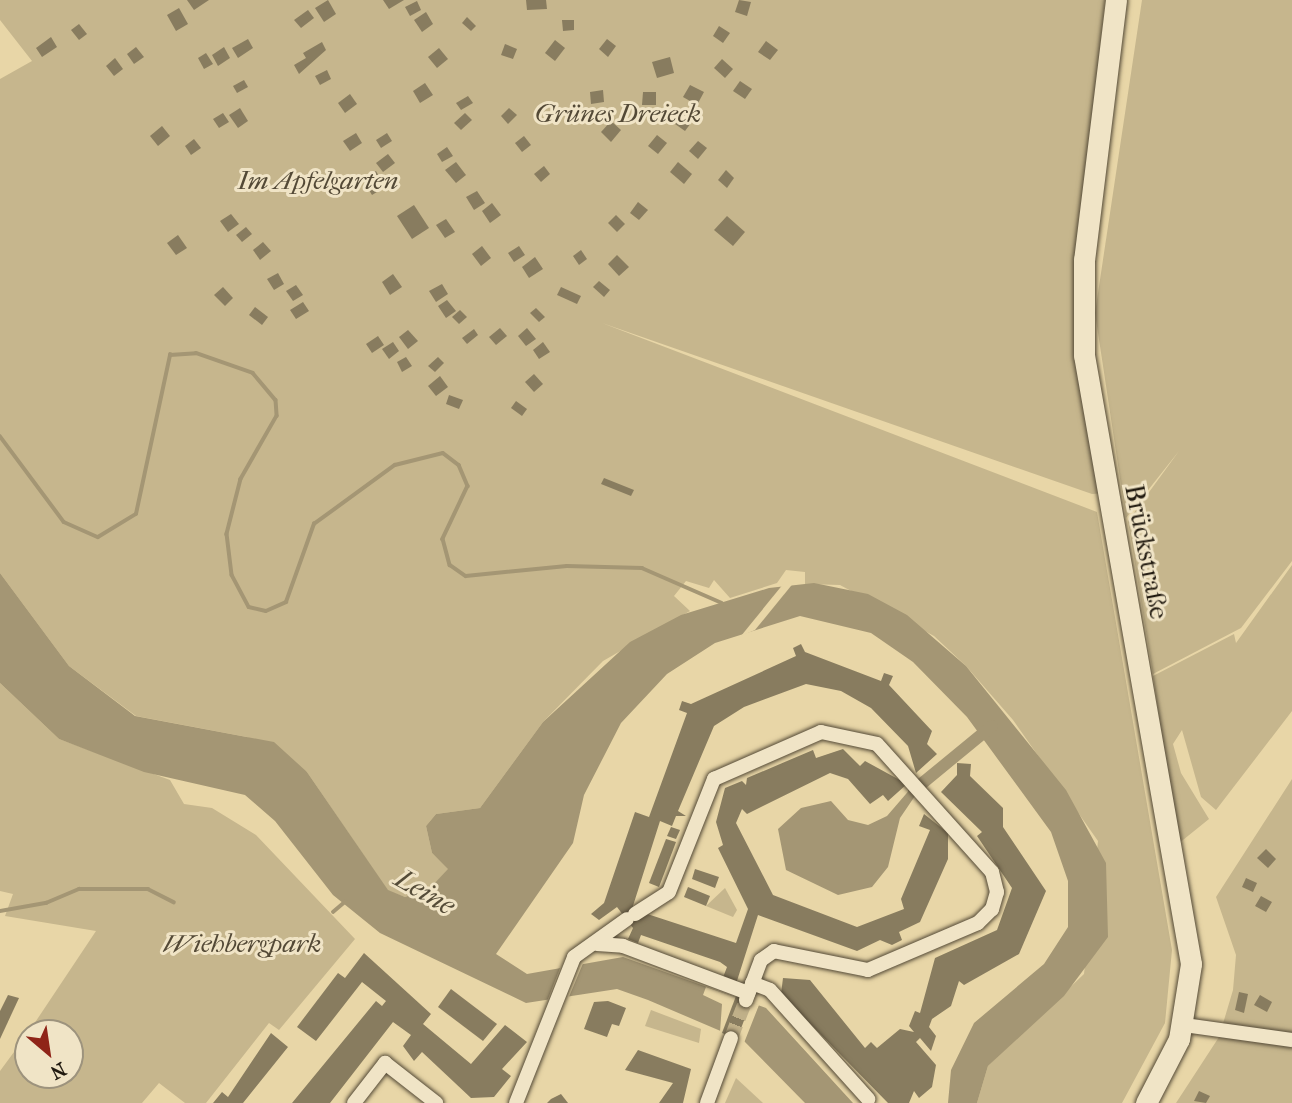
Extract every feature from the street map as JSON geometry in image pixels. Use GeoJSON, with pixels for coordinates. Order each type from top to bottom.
{"type":"FeatureCollection","features":[{"type":"Feature","properties":{"kind":"street","name":"Brückstraße"},"geometry":{"type":"LineString","coordinates":[[1116,0],[1084,259],[1082,332],[1190,946],[1184,1025],[1146,1103]]}},
{"type":"Feature","properties":{"kind":"street"},"geometry":{"type":"LineString","coordinates":[[516,1103],[574,957],[597,944],[631,916],[668,892],[708,787],[723,774],[821,732],[877,744],[918,786],[992,872],[997,892],[992,909],[978,923],[868,970],[774,951],[761,960],[748,992]]}},
{"type":"Feature","properties":{"kind":"street"},"geometry":{"type":"LineString","coordinates":[[597,944],[624,946],[748,992],[770,990],[868,1099]]}},
{"type":"Feature","properties":{"kind":"street"},"geometry":{"type":"LineString","coordinates":[[1184,1025],[1292,1040]]}},
{"type":"Feature","properties":{"kind":"street"},"geometry":{"type":"LineString","coordinates":[[708,1103],[731,1038]]}},
{"type":"Feature","properties":{"kind":"street"},"geometry":{"type":"LineString","coordinates":[[354,1103],[385,1063],[436,1103]]}},
{"type":"Feature","properties":{"kind":"green space"},"geometry":{"type":"Polygon","coordinates":[[[0,0],[1105,0],[1079,248],[1107,493],[1092,494],[602,323],[1097,512],[1172,950],[1165,1023],[1122,1103],[977,1103],[988,1066],[1084,974],[1098,841],[1013,720],[966,666],[934,636],[840,585],[805,584],[805,572],[786,570],[777,583],[730,598],[714,580],[709,588],[686,581],[674,596],[690,611],[603,661],[543,722],[480,808],[436,814],[426,826],[432,853],[449,869],[430,888],[405,897],[388,891],[307,772],[247,737],[136,716],[69,666],[0,573],[0,79],[32,61],[0,20],[0,0]]]}},
{"type":"Feature","properties":{"kind":"green space"},"geometry":{"type":"Polygon","coordinates":[[[1142,0],[1292,0],[1292,561],[1241,628],[1153,674],[1128,521],[1179,451],[1126,518],[1095,313],[1142,0]]]}},
{"type":"Feature","properties":{"kind":"green space"},"geometry":{"type":"Polygon","coordinates":[[[1292,565],[1292,711],[1216,810],[1201,797],[1182,730],[1173,744],[1181,773],[1209,819],[1178,844],[1153,676],[1234,634],[1236,643],[1292,565]]]}},
{"type":"Feature","properties":{"kind":"green space","name":"Wiehbergpark"},"geometry":{"type":"Polygon","coordinates":[[[0,683],[59,739],[170,780],[184,804],[212,808],[256,835],[355,939],[279,1030],[269,1023],[206,1103],[185,1103],[159,1083],[142,1103],[0,1103],[0,1071],[14,1052],[14,1089],[84,1089],[84,1019],[37,1019],[96,931],[5,916],[13,894],[0,891],[0,683]]]}},
{"type":"Feature","properties":{"kind":"green space"},"geometry":{"type":"Polygon","coordinates":[[[1292,779],[1292,1103],[1176,1103],[1219,1037],[1233,990],[1236,955],[1216,897],[1292,779]]]}},
{"type":"Feature","properties":{"kind":"green space"},"geometry":{"type":"Polygon","coordinates":[[[725,888],[737,910],[733,917],[706,906],[725,888]]]}},
{"type":"Feature","properties":{"kind":"green space"},"geometry":{"type":"Polygon","coordinates":[[[651,1010],[701,1029],[699,1043],[645,1026],[651,1010]]]}},
{"type":"Feature","properties":{"kind":"green space"},"geometry":{"type":"Polygon","coordinates":[[[736,1078],[763,1103],[725,1103],[736,1078]]]}},
{"type":"Feature","properties":{"kind":"water","name":"Leine"},"geometry":{"type":"Polygon","coordinates":[[[0,573],[69,666],[135,716],[274,742],[307,772],[388,890],[405,897],[430,888],[448,869],[432,853],[426,826],[436,814],[480,808],[543,722],[630,642],[681,615],[769,588],[814,583],[868,594],[907,615],[966,666],[1066,790],[1106,863],[1108,937],[1064,996],[988,1066],[977,1103],[948,1103],[951,1070],[974,1023],[1044,964],[1068,927],[1068,881],[1051,832],[967,717],[913,662],[871,633],[800,616],[715,643],[667,674],[621,723],[584,795],[573,843],[496,954],[527,974],[623,957],[766,1008],[853,1103],[805,1103],[744,1041],[648,1000],[617,989],[526,1003],[380,933],[333,895],[275,821],[245,795],[144,772],[59,739],[0,683],[0,573]]]}},
{"type":"Feature","properties":{"kind":"water"},"geometry":{"type":"Polygon","coordinates":[[[912,787],[917,793],[900,818],[888,867],[872,887],[838,895],[786,870],[778,829],[801,808],[831,801],[848,820],[868,825],[887,816],[912,787]]]}},
{"type":"Feature","properties":{"kind":"pier"},"geometry":{"type":"Polygon","coordinates":[[[795,581],[755,630],[741,636],[784,583],[795,581]]]}},
{"type":"Feature","properties":{"kind":"pier"},"geometry":{"type":"Polygon","coordinates":[[[584,961],[568,999],[546,1004],[562,963],[584,961]]]}},
{"type":"Feature","properties":{"kind":"pier"},"geometry":{"type":"Polygon","coordinates":[[[706,987],[759,1005],[744,1043],[720,1032],[722,1004],[703,995],[706,987]]]}},
{"type":"Feature","properties":{"kind":"building"},"geometry":{"type":"Polygon","coordinates":[[[187,0],[209,0],[194,10],[187,0]]]}},
{"type":"Feature","properties":{"kind":"building"},"geometry":{"type":"Polygon","coordinates":[[[328,0],[336,14],[324,22],[315,8],[328,0]]]}},
{"type":"Feature","properties":{"kind":"building"},"geometry":{"type":"Polygon","coordinates":[[[383,0],[404,0],[389,9],[383,0]]]}},
{"type":"Feature","properties":{"kind":"building"},"geometry":{"type":"Polygon","coordinates":[[[526,0],[546,0],[547,9],[527,10],[526,0]]]}},
{"type":"Feature","properties":{"kind":"building"},"geometry":{"type":"Polygon","coordinates":[[[739,0],[751,2],[747,16],[735,12],[739,0]]]}},
{"type":"Feature","properties":{"kind":"building"},"geometry":{"type":"Polygon","coordinates":[[[417,1],[421,10],[410,16],[405,7],[417,1]]]}},
{"type":"Feature","properties":{"kind":"building"},"geometry":{"type":"Polygon","coordinates":[[[179,8],[188,24],[176,31],[167,15],[179,8]]]}},
{"type":"Feature","properties":{"kind":"building"},"geometry":{"type":"Polygon","coordinates":[[[308,10],[314,18],[301,28],[294,20],[308,10]]]}},
{"type":"Feature","properties":{"kind":"building"},"geometry":{"type":"Polygon","coordinates":[[[426,12],[433,24],[422,32],[414,20],[426,12]]]}},
{"type":"Feature","properties":{"kind":"building"},"geometry":{"type":"Polygon","coordinates":[[[467,17],[476,26],[471,31],[462,23],[467,17]]]}},
{"type":"Feature","properties":{"kind":"building"},"geometry":{"type":"Polygon","coordinates":[[[562,20],[574,20],[574,30],[563,31],[562,20]]]}},
{"type":"Feature","properties":{"kind":"building"},"geometry":{"type":"Polygon","coordinates":[[[79,24],[87,34],[79,40],[71,30],[79,24]]]}},
{"type":"Feature","properties":{"kind":"building"},"geometry":{"type":"Polygon","coordinates":[[[719,26],[730,33],[723,43],[713,36],[719,26]]]}},
{"type":"Feature","properties":{"kind":"building"},"geometry":{"type":"Polygon","coordinates":[[[51,37],[57,47],[42,57],[36,48],[51,37]]]}},
{"type":"Feature","properties":{"kind":"building"},"geometry":{"type":"Polygon","coordinates":[[[248,39],[253,48],[238,58],[232,48],[248,39]]]}},
{"type":"Feature","properties":{"kind":"building"},"geometry":{"type":"Polygon","coordinates":[[[607,39],[616,46],[608,57],[599,49],[607,39]]]}},
{"type":"Feature","properties":{"kind":"building"},"geometry":{"type":"Polygon","coordinates":[[[555,40],[565,48],[555,61],[545,53],[555,40]]]}},
{"type":"Feature","properties":{"kind":"building"},"geometry":{"type":"Polygon","coordinates":[[[766,41],[778,50],[770,60],[758,52],[766,41]]]}},
{"type":"Feature","properties":{"kind":"building"},"geometry":{"type":"Polygon","coordinates":[[[322,42],[326,50],[299,74],[294,65],[306,58],[303,53],[322,42]]]}},
{"type":"Feature","properties":{"kind":"building"},"geometry":{"type":"Polygon","coordinates":[[[505,44],[517,49],[513,59],[501,55],[505,44]]]}},
{"type":"Feature","properties":{"kind":"building"},"geometry":{"type":"Polygon","coordinates":[[[136,47],[144,57],[134,64],[127,54],[136,47]]]}},
{"type":"Feature","properties":{"kind":"building"},"geometry":{"type":"Polygon","coordinates":[[[224,47],[230,58],[218,66],[212,55],[224,47]]]}},
{"type":"Feature","properties":{"kind":"building"},"geometry":{"type":"Polygon","coordinates":[[[439,48],[448,59],[437,68],[428,57],[439,48]]]}},
{"type":"Feature","properties":{"kind":"building"},"geometry":{"type":"Polygon","coordinates":[[[206,53],[213,64],[204,69],[198,58],[206,53]]]}},
{"type":"Feature","properties":{"kind":"building"},"geometry":{"type":"Polygon","coordinates":[[[670,57],[674,73],[657,78],[652,62],[670,57]]]}},
{"type":"Feature","properties":{"kind":"building"},"geometry":{"type":"Polygon","coordinates":[[[115,58],[123,69],[114,76],[106,66],[115,58]]]}},
{"type":"Feature","properties":{"kind":"building"},"geometry":{"type":"Polygon","coordinates":[[[722,59],[733,69],[725,78],[714,68],[722,59]]]}},
{"type":"Feature","properties":{"kind":"building"},"geometry":{"type":"Polygon","coordinates":[[[327,70],[331,79],[320,85],[315,76],[327,70]]]}},
{"type":"Feature","properties":{"kind":"building"},"geometry":{"type":"Polygon","coordinates":[[[244,80],[248,87],[237,93],[233,86],[244,80]]]}},
{"type":"Feature","properties":{"kind":"building"},"geometry":{"type":"Polygon","coordinates":[[[740,81],[752,89],[745,99],[733,91],[740,81]]]}},
{"type":"Feature","properties":{"kind":"building"},"geometry":{"type":"Polygon","coordinates":[[[425,83],[433,95],[420,103],[413,91],[425,83]]]}},
{"type":"Feature","properties":{"kind":"building"},"geometry":{"type":"Polygon","coordinates":[[[690,85],[704,92],[697,105],[683,97],[690,85]]]}},
{"type":"Feature","properties":{"kind":"building"},"geometry":{"type":"Polygon","coordinates":[[[603,90],[604,102],[591,104],[590,92],[603,90]]]}},
{"type":"Feature","properties":{"kind":"building"},"geometry":{"type":"Polygon","coordinates":[[[643,92],[656,92],[656,105],[642,105],[643,92]]]}},
{"type":"Feature","properties":{"kind":"building"},"geometry":{"type":"Polygon","coordinates":[[[350,94],[357,104],[345,113],[338,103],[350,94]]]}},
{"type":"Feature","properties":{"kind":"building"},"geometry":{"type":"Polygon","coordinates":[[[468,96],[473,103],[461,110],[456,103],[468,96]]]}},
{"type":"Feature","properties":{"kind":"building"},"geometry":{"type":"Polygon","coordinates":[[[240,108],[248,121],[238,128],[229,115],[240,108]]]}},
{"type":"Feature","properties":{"kind":"building"},"geometry":{"type":"Polygon","coordinates":[[[509,108],[517,115],[508,124],[501,116],[509,108]]]}},
{"type":"Feature","properties":{"kind":"building"},"geometry":{"type":"Polygon","coordinates":[[[684,112],[694,119],[685,131],[675,124],[684,112]]]}},
{"type":"Feature","properties":{"kind":"building"},"geometry":{"type":"Polygon","coordinates":[[[223,113],[229,122],[219,128],[213,119],[223,113]]]}},
{"type":"Feature","properties":{"kind":"building"},"geometry":{"type":"Polygon","coordinates":[[[465,113],[472,120],[461,130],[454,123],[465,113]]]}},
{"type":"Feature","properties":{"kind":"building"},"geometry":{"type":"Polygon","coordinates":[[[611,121],[621,130],[611,142],[601,132],[611,121]]]}},
{"type":"Feature","properties":{"kind":"building"},"geometry":{"type":"Polygon","coordinates":[[[162,126],[170,136],[158,146],[150,136],[162,126]]]}},
{"type":"Feature","properties":{"kind":"building"},"geometry":{"type":"Polygon","coordinates":[[[356,133],[362,143],[350,151],[343,141],[356,133]]]}},
{"type":"Feature","properties":{"kind":"building"},"geometry":{"type":"Polygon","coordinates":[[[387,133],[392,141],[381,148],[376,140],[387,133]]]}},
{"type":"Feature","properties":{"kind":"building"},"geometry":{"type":"Polygon","coordinates":[[[657,135],[667,143],[658,154],[648,146],[657,135]]]}},
{"type":"Feature","properties":{"kind":"building"},"geometry":{"type":"Polygon","coordinates":[[[524,136],[531,145],[522,152],[515,143],[524,136]]]}},
{"type":"Feature","properties":{"kind":"building"},"geometry":{"type":"Polygon","coordinates":[[[194,139],[201,148],[191,155],[185,146],[194,139]]]}},
{"type":"Feature","properties":{"kind":"building"},"geometry":{"type":"Polygon","coordinates":[[[698,141],[707,148],[698,159],[689,151],[698,141]]]}},
{"type":"Feature","properties":{"kind":"building"},"geometry":{"type":"Polygon","coordinates":[[[447,147],[453,156],[442,162],[437,154],[447,147]]]}},
{"type":"Feature","properties":{"kind":"building"},"geometry":{"type":"Polygon","coordinates":[[[388,154],[395,163],[383,172],[376,163],[388,154]]]}},
{"type":"Feature","properties":{"kind":"building"},"geometry":{"type":"Polygon","coordinates":[[[456,162],[466,175],[456,183],[445,170],[456,162]]]}},
{"type":"Feature","properties":{"kind":"building"},"geometry":{"type":"Polygon","coordinates":[[[678,162],[692,174],[684,184],[670,172],[678,162]]]}},
{"type":"Feature","properties":{"kind":"building"},"geometry":{"type":"Polygon","coordinates":[[[544,166],[550,174],[541,182],[534,174],[544,166]]]}},
{"type":"Feature","properties":{"kind":"building"},"geometry":{"type":"Polygon","coordinates":[[[726,170],[734,178],[727,188],[718,180],[726,170]]]}},
{"type":"Feature","properties":{"kind":"building"},"geometry":{"type":"Polygon","coordinates":[[[376,171],[385,187],[372,195],[363,180],[376,171]]]}},
{"type":"Feature","properties":{"kind":"building"},"geometry":{"type":"Polygon","coordinates":[[[477,191],[485,203],[474,210],[466,197],[477,191]]]}},
{"type":"Feature","properties":{"kind":"building"},"geometry":{"type":"Polygon","coordinates":[[[638,202],[648,210],[639,220],[630,213],[638,202]]]}},
{"type":"Feature","properties":{"kind":"building"},"geometry":{"type":"Polygon","coordinates":[[[492,203],[501,215],[490,223],[482,211],[492,203]]]}},
{"type":"Feature","properties":{"kind":"building"},"geometry":{"type":"Polygon","coordinates":[[[414,205],[429,228],[412,239],[397,216],[414,205]]]}},
{"type":"Feature","properties":{"kind":"building"},"geometry":{"type":"Polygon","coordinates":[[[231,214],[239,224],[228,232],[220,221],[231,214]]]}},
{"type":"Feature","properties":{"kind":"building"},"geometry":{"type":"Polygon","coordinates":[[[616,215],[625,224],[617,232],[608,223],[616,215]]]}},
{"type":"Feature","properties":{"kind":"building"},"geometry":{"type":"Polygon","coordinates":[[[727,216],[745,232],[733,246],[714,230],[727,216]]]}},
{"type":"Feature","properties":{"kind":"building"},"geometry":{"type":"Polygon","coordinates":[[[446,219],[455,232],[445,238],[436,225],[446,219]]]}},
{"type":"Feature","properties":{"kind":"building"},"geometry":{"type":"Polygon","coordinates":[[[246,227],[252,234],[242,242],[236,235],[246,227]]]}},
{"type":"Feature","properties":{"kind":"building"},"geometry":{"type":"Polygon","coordinates":[[[178,235],[187,248],[176,255],[167,243],[178,235]]]}},
{"type":"Feature","properties":{"kind":"building"},"geometry":{"type":"Polygon","coordinates":[[[263,242],[271,251],[260,260],[253,250],[263,242]]]}},
{"type":"Feature","properties":{"kind":"building"},"geometry":{"type":"Polygon","coordinates":[[[482,246],[491,258],[481,266],[472,254],[482,246]]]}},
{"type":"Feature","properties":{"kind":"building"},"geometry":{"type":"Polygon","coordinates":[[[519,246],[525,255],[514,262],[508,253],[519,246]]]}},
{"type":"Feature","properties":{"kind":"building"},"geometry":{"type":"Polygon","coordinates":[[[581,250],[587,259],[579,265],[573,256],[581,250]]]}},
{"type":"Feature","properties":{"kind":"building"},"geometry":{"type":"Polygon","coordinates":[[[617,255],[629,267],[619,276],[608,264],[617,255]]]}},
{"type":"Feature","properties":{"kind":"building"},"geometry":{"type":"Polygon","coordinates":[[[535,257],[543,269],[529,278],[522,267],[535,257]]]}},
{"type":"Feature","properties":{"kind":"building"},"geometry":{"type":"Polygon","coordinates":[[[278,273],[284,284],[274,290],[267,279],[278,273]]]}},
{"type":"Feature","properties":{"kind":"building"},"geometry":{"type":"Polygon","coordinates":[[[393,274],[402,287],[390,295],[382,282],[393,274]]]}},
{"type":"Feature","properties":{"kind":"building"},"geometry":{"type":"Polygon","coordinates":[[[599,281],[610,290],[604,297],[593,287],[599,281]]]}},
{"type":"Feature","properties":{"kind":"building"},"geometry":{"type":"Polygon","coordinates":[[[442,284],[448,294],[436,302],[429,291],[442,284]]]}},
{"type":"Feature","properties":{"kind":"building"},"geometry":{"type":"Polygon","coordinates":[[[296,285],[303,295],[293,301],[286,291],[296,285]]]}},
{"type":"Feature","properties":{"kind":"building"},"geometry":{"type":"Polygon","coordinates":[[[223,287],[233,298],[225,306],[214,295],[223,287]]]}},
{"type":"Feature","properties":{"kind":"building"},"geometry":{"type":"Polygon","coordinates":[[[561,287],[581,296],[577,304],[557,295],[561,287]]]}},
{"type":"Feature","properties":{"kind":"building"},"geometry":{"type":"Polygon","coordinates":[[[447,300],[456,311],[446,318],[438,306],[447,300]]]}},
{"type":"Feature","properties":{"kind":"building"},"geometry":{"type":"Polygon","coordinates":[[[303,302],[309,311],[296,319],[290,310],[303,302]]]}},
{"type":"Feature","properties":{"kind":"building"},"geometry":{"type":"Polygon","coordinates":[[[255,307],[268,317],[262,325],[249,315],[255,307]]]}},
{"type":"Feature","properties":{"kind":"building"},"geometry":{"type":"Polygon","coordinates":[[[536,308],[545,317],[539,322],[530,313],[536,308]]]}},
{"type":"Feature","properties":{"kind":"building"},"geometry":{"type":"Polygon","coordinates":[[[460,310],[467,317],[459,324],[452,317],[460,310]]]}},
{"type":"Feature","properties":{"kind":"building"},"geometry":{"type":"Polygon","coordinates":[[[500,328],[507,336],[496,345],[489,337],[500,328]]]}},
{"type":"Feature","properties":{"kind":"building"},"geometry":{"type":"Polygon","coordinates":[[[527,328],[536,339],[526,346],[518,336],[527,328]]]}},
{"type":"Feature","properties":{"kind":"building"},"geometry":{"type":"Polygon","coordinates":[[[474,329],[478,335],[467,344],[462,338],[474,329]]]}},
{"type":"Feature","properties":{"kind":"building"},"geometry":{"type":"Polygon","coordinates":[[[408,330],[418,341],[408,349],[399,337],[408,330]]]}},
{"type":"Feature","properties":{"kind":"building"},"geometry":{"type":"Polygon","coordinates":[[[378,336],[384,345],[372,353],[366,344],[378,336]]]}},
{"type":"Feature","properties":{"kind":"building"},"geometry":{"type":"Polygon","coordinates":[[[393,342],[399,351],[389,359],[382,349],[393,342]]]}},
{"type":"Feature","properties":{"kind":"building"},"geometry":{"type":"Polygon","coordinates":[[[543,342],[550,352],[539,359],[533,350],[543,342]]]}},
{"type":"Feature","properties":{"kind":"building"},"geometry":{"type":"Polygon","coordinates":[[[406,357],[412,366],[402,372],[397,362],[406,357]]]}},
{"type":"Feature","properties":{"kind":"building"},"geometry":{"type":"Polygon","coordinates":[[[438,357],[444,363],[435,372],[428,366],[438,357]]]}},
{"type":"Feature","properties":{"kind":"building"},"geometry":{"type":"Polygon","coordinates":[[[534,374],[543,384],[534,392],[525,382],[534,374]]]}},
{"type":"Feature","properties":{"kind":"building"},"geometry":{"type":"Polygon","coordinates":[[[440,376],[448,387],[436,396],[428,386],[440,376]]]}},
{"type":"Feature","properties":{"kind":"building"},"geometry":{"type":"Polygon","coordinates":[[[449,395],[463,400],[459,409],[446,404],[449,395]]]}},
{"type":"Feature","properties":{"kind":"building"},"geometry":{"type":"Polygon","coordinates":[[[516,401],[527,409],[522,416],[511,408],[516,401]]]}},
{"type":"Feature","properties":{"kind":"building"},"geometry":{"type":"Polygon","coordinates":[[[604,478],[634,490],[631,496],[601,484],[604,478]]]}},
{"type":"Feature","properties":{"kind":"building"},"geometry":{"type":"Polygon","coordinates":[[[801,644],[805,652],[881,681],[884,673],[893,676],[889,685],[932,731],[927,744],[937,754],[916,773],[908,746],[871,708],[841,691],[806,684],[744,707],[714,726],[678,811],[686,816],[676,816],[672,826],[660,821],[632,909],[736,943],[748,909],[718,848],[723,845],[716,822],[725,788],[742,781],[746,785],[747,778],[813,750],[816,758],[843,749],[860,766],[865,761],[907,784],[888,801],[883,795],[870,804],[848,779],[830,773],[747,814],[742,809],[736,823],[773,895],[857,927],[904,909],[901,899],[930,830],[919,826],[924,814],[948,833],[948,859],[920,922],[899,932],[902,940],[892,945],[880,940],[857,951],[758,915],[736,984],[722,980],[727,967],[720,962],[641,935],[638,943],[628,939],[633,928],[617,907],[599,920],[591,914],[604,903],[635,812],[649,817],[687,713],[679,710],[682,701],[691,704],[796,656],[793,648],[801,644]]]}},
{"type":"Feature","properties":{"kind":"building"},"geometry":{"type":"Polygon","coordinates":[[[957,763],[971,764],[970,776],[1003,808],[1003,827],[1046,891],[1019,954],[964,985],[959,981],[951,1006],[932,1019],[929,1027],[936,1036],[931,1051],[920,1038],[916,1042],[936,1065],[932,1087],[919,1098],[914,1091],[909,1103],[888,1103],[781,994],[783,978],[810,980],[865,1048],[871,1042],[877,1048],[900,1029],[914,1032],[909,1026],[915,1011],[920,1013],[935,958],[997,930],[1012,888],[977,836],[982,832],[941,792],[957,775],[957,763]]]}},
{"type":"Feature","properties":{"kind":"building"},"geometry":{"type":"Polygon","coordinates":[[[671,827],[680,830],[676,839],[667,836],[671,827]]]}},
{"type":"Feature","properties":{"kind":"building"},"geometry":{"type":"Polygon","coordinates":[[[666,839],[676,842],[659,887],[649,883],[666,839]]]}},
{"type":"Feature","properties":{"kind":"building"},"geometry":{"type":"Polygon","coordinates":[[[1266,849],[1276,859],[1268,868],[1257,858],[1266,849]]]}},
{"type":"Feature","properties":{"kind":"building"},"geometry":{"type":"Polygon","coordinates":[[[695,869],[719,877],[715,888],[692,879],[695,869]]]}},
{"type":"Feature","properties":{"kind":"building"},"geometry":{"type":"Polygon","coordinates":[[[1246,878],[1257,883],[1253,892],[1242,887],[1246,878]]]}},
{"type":"Feature","properties":{"kind":"building"},"geometry":{"type":"Polygon","coordinates":[[[688,887],[710,896],[706,906],[684,897],[688,887]]]}},
{"type":"Feature","properties":{"kind":"building"},"geometry":{"type":"Polygon","coordinates":[[[1261,896],[1272,902],[1266,912],[1255,906],[1261,896]]]}},
{"type":"Feature","properties":{"kind":"building"},"geometry":{"type":"Polygon","coordinates":[[[364,953],[431,1014],[423,1024],[471,1064],[505,1025],[527,1042],[502,1069],[511,1076],[494,1097],[471,1098],[422,1052],[414,1061],[403,1046],[411,1035],[393,1022],[330,1103],[292,1103],[376,1001],[382,1006],[386,1001],[362,982],[316,1041],[297,1027],[338,973],[345,978],[364,953]]]}},
{"type":"Feature","properties":{"kind":"building"},"geometry":{"type":"Polygon","coordinates":[[[451,989],[497,1024],[483,1041],[438,1007],[451,989]]]}},
{"type":"Feature","properties":{"kind":"building"},"geometry":{"type":"Polygon","coordinates":[[[1239,992],[1248,994],[1244,1013],[1235,1010],[1239,992]]]}},
{"type":"Feature","properties":{"kind":"building"},"geometry":{"type":"Polygon","coordinates":[[[8,995],[19,998],[0,1039],[0,1011],[8,995]]]}},
{"type":"Feature","properties":{"kind":"building"},"geometry":{"type":"Polygon","coordinates":[[[1260,995],[1272,1002],[1267,1012],[1254,1005],[1260,995]]]}},
{"type":"Feature","properties":{"kind":"building"},"geometry":{"type":"Polygon","coordinates":[[[736,996],[751,1002],[737,1039],[722,1033],[736,996]]]}},
{"type":"Feature","properties":{"kind":"building"},"geometry":{"type":"Polygon","coordinates":[[[608,1001],[626,1008],[619,1026],[612,1024],[607,1037],[584,1029],[594,1002],[608,1001]]]}},
{"type":"Feature","properties":{"kind":"building"},"geometry":{"type":"Polygon","coordinates":[[[271,1033],[288,1047],[243,1103],[213,1103],[222,1092],[228,1097],[271,1033]]]}},
{"type":"Feature","properties":{"kind":"building"},"geometry":{"type":"Polygon","coordinates":[[[638,1050],[691,1069],[683,1103],[659,1103],[673,1083],[625,1070],[638,1050]]]}},
{"type":"Feature","properties":{"kind":"building"},"geometry":{"type":"Polygon","coordinates":[[[1199,1091],[1210,1096],[1206,1103],[1194,1101],[1199,1091]]]}},
{"type":"Feature","properties":{"kind":"building"},"geometry":{"type":"Polygon","coordinates":[[[561,1094],[568,1103],[547,1103],[551,1099],[561,1094]]]}},
{"type":"Feature","properties":{"kind":"waterway"},"geometry":{"type":"LineString","coordinates":[[0,436],[64,522],[98,537],[136,514],[170,355],[196,353],[253,373],[276,400],[277,416],[241,479],[227,534],[232,575],[249,607],[266,611],[286,602],[314,524],[395,465],[443,453],[459,465],[468,486],[443,539],[450,565],[466,576],[567,566],[642,568],[722,603]]}},
{"type":"Feature","properties":{"kind":"waterway"},"geometry":{"type":"LineString","coordinates":[[914,790],[992,726]]}},
{"type":"Feature","properties":{"kind":"waterway"},"geometry":{"type":"LineString","coordinates":[[0,911],[46,903],[79,889],[148,889],[174,902]]}},
{"type":"Feature","properties":{"kind":"waterway"},"geometry":{"type":"LineString","coordinates":[[333,912],[345,902]]}},
{"type":"Feature","properties":{"kind":"tunnel"},"geometry":{"type":"LineString","coordinates":[[731,1038],[746,1000]]}},
{"type":"Feature","properties":{"kind":"park label","name":"Grünes Dreieck"},"geometry":{"type":"Point","coordinates":[618,114]}},
{"type":"Feature","properties":{"kind":"park label","name":"Im Apfelgarten"},"geometry":{"type":"Point","coordinates":[318,181]}}]}
